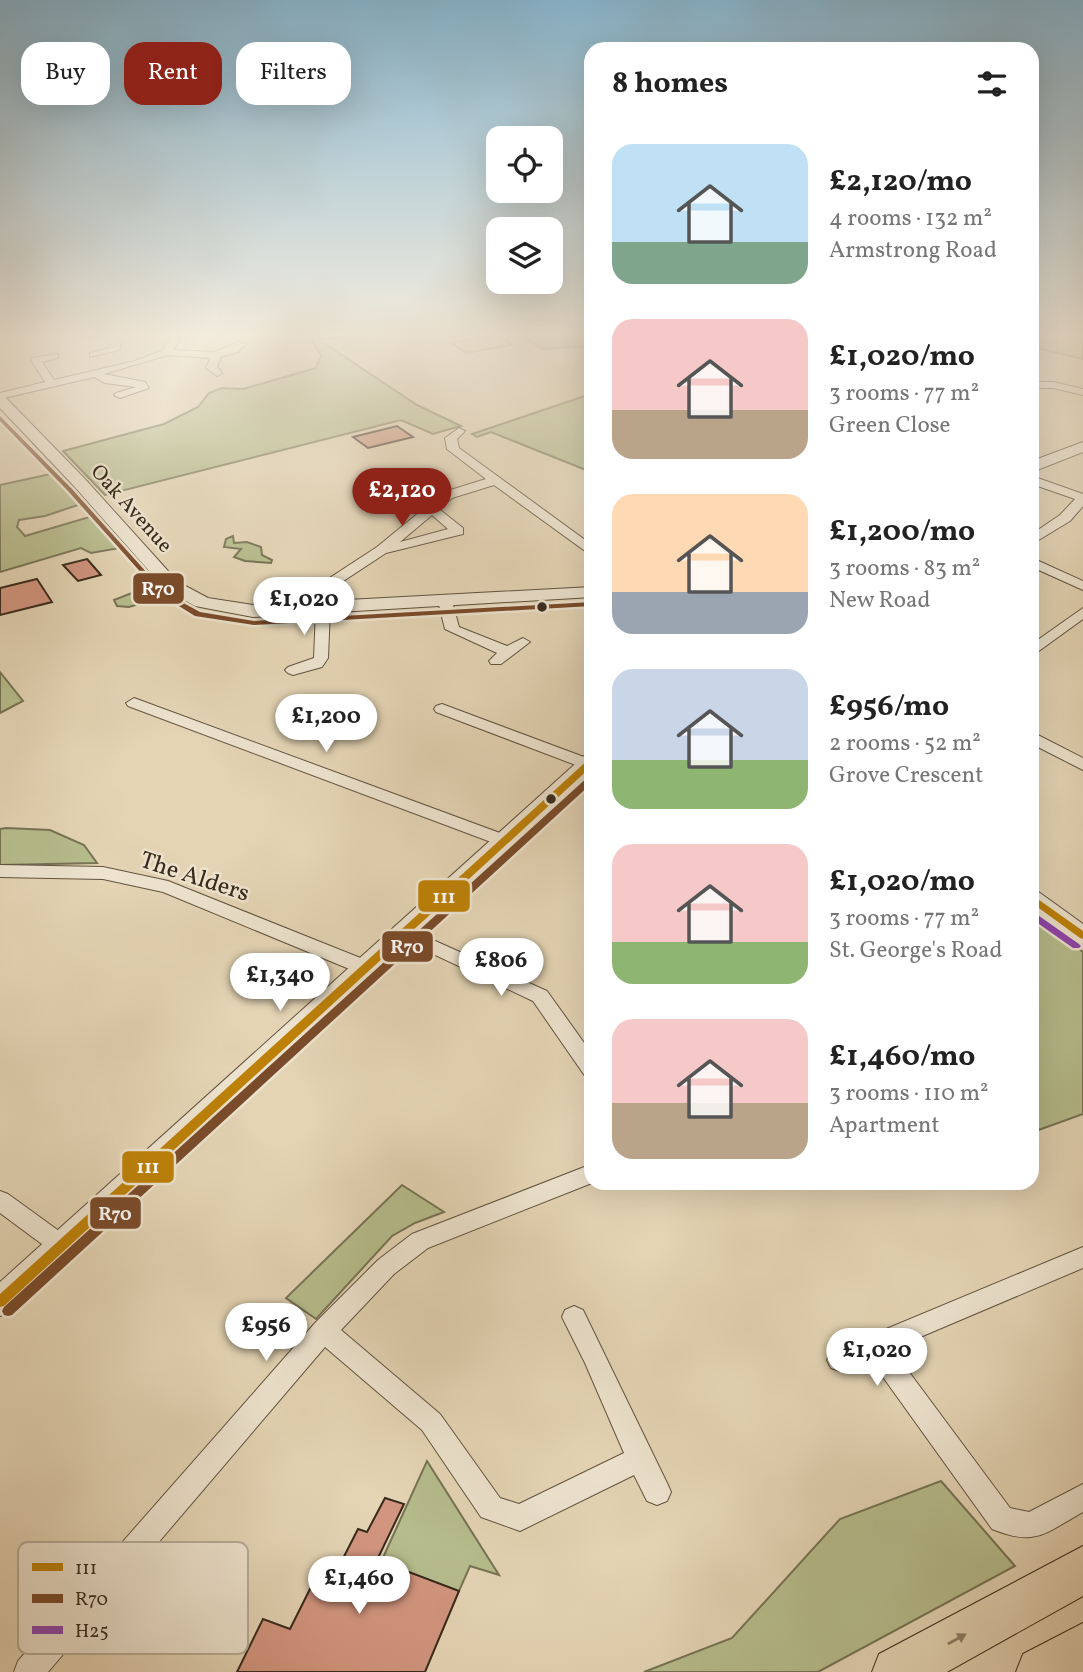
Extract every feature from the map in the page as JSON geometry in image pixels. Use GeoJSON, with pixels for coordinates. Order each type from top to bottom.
{"type":"FeatureCollection","features":[{"type":"Feature","properties":{"kind":"highway"},"geometry":{"type":"LineString","coordinates":[[897,1672],[1083,1570]]}},
{"type":"Feature","properties":{"kind":"highway"},"geometry":{"type":"LineString","coordinates":[[1041,1672],[1083,1648]]}},
{"type":"Feature","properties":{"kind":"street","name":"Oak Avenue"},"geometry":{"type":"LineString","coordinates":[[12,411],[172,586],[187,598],[207,606],[253,611],[303,609]]}},
{"type":"Feature","properties":{"kind":"street"},"geometry":{"type":"LineString","coordinates":[[459,430],[451,438],[453,449],[584,547]]}},
{"type":"Feature","properties":{"kind":"street"},"geometry":{"type":"LineString","coordinates":[[1039,464],[1083,447]]}},
{"type":"Feature","properties":{"kind":"street"},"geometry":{"type":"LineString","coordinates":[[494,481],[448,495],[382,550],[307,598],[303,609],[584,592]]}},
{"type":"Feature","properties":{"kind":"street"},"geometry":{"type":"LineString","coordinates":[[1039,482],[1083,498],[1065,518],[1039,536]]}},
{"type":"Feature","properties":{"kind":"street"},"geometry":{"type":"LineString","coordinates":[[382,550],[458,531],[431,508]]}},
{"type":"Feature","properties":{"kind":"street"},"geometry":{"type":"LineString","coordinates":[[570,538],[584,534]]}},
{"type":"Feature","properties":{"kind":"street"},"geometry":{"type":"LineString","coordinates":[[1039,565],[1083,586]]}},
{"type":"Feature","properties":{"kind":"street"},"geometry":{"type":"LineString","coordinates":[[445,601],[452,629],[502,657],[523,642]]}},
{"type":"Feature","properties":{"kind":"street"},"geometry":{"type":"LineString","coordinates":[[293,670],[317,664],[321,658],[323,609]]}},
{"type":"Feature","properties":{"kind":"street"},"geometry":{"type":"LineString","coordinates":[[1039,647],[1083,612]]}},
{"type":"Feature","properties":{"kind":"street"},"geometry":{"type":"LineString","coordinates":[[134,703],[505,841]]}},
{"type":"Feature","properties":{"kind":"street"},"geometry":{"type":"LineString","coordinates":[[442,709],[584,760]]}},
{"type":"Feature","properties":{"kind":"street"},"geometry":{"type":"LineString","coordinates":[[1039,741],[1083,765]]}},
{"type":"Feature","properties":{"kind":"street"},"geometry":{"type":"LineString","coordinates":[[0,1302],[584,767]]}},
{"type":"Feature","properties":{"kind":"street","name":"The Alders"},"geometry":{"type":"LineString","coordinates":[[0,871],[103,873],[168,887],[366,968]]}},
{"type":"Feature","properties":{"kind":"street"},"geometry":{"type":"LineString","coordinates":[[1039,903],[1083,936]]}},
{"type":"Feature","properties":{"kind":"street"},"geometry":{"type":"LineString","coordinates":[[404,933],[540,996],[584,1059]]}},
{"type":"Feature","properties":{"kind":"street"},"geometry":{"type":"LineString","coordinates":[[141,1542],[324,1331],[386,1267],[420,1241],[584,1176]]}},
{"type":"Feature","properties":{"kind":"street"},"geometry":{"type":"LineString","coordinates":[[0,1200],[62,1246]]}},
{"type":"Feature","properties":{"kind":"street"},"geometry":{"type":"LineString","coordinates":[[840,1360],[1083,1258]]}},
{"type":"Feature","properties":{"kind":"street"},"geometry":{"type":"LineString","coordinates":[[574,1317],[606,1378],[638,1459],[657,1492]]}},
{"type":"Feature","properties":{"kind":"street"},"geometry":{"type":"LineString","coordinates":[[324,1331],[430,1422],[491,1508],[520,1518],[638,1459]]}},
{"type":"Feature","properties":{"kind":"street"},"geometry":{"type":"LineString","coordinates":[[875,1345],[1002,1520],[1031,1526],[1083,1497]]}},
{"type":"Feature","properties":{"kind":"street"},"geometry":{"type":"LineString","coordinates":[[29,1672],[45,1654]]}},
{"type":"Feature","properties":{"kind":"green space"},"geometry":{"type":"Polygon","coordinates":[[[190,411],[430,411],[461,426],[433,434],[401,420],[105,495],[63,451],[164,424],[190,411]]]}},
{"type":"Feature","properties":{"kind":"green space"},"geometry":{"type":"Polygon","coordinates":[[[540,411],[584,411],[584,469],[491,432],[477,437],[472,434],[540,411]]]}},
{"type":"Feature","properties":{"kind":"green space"},"geometry":{"type":"Polygon","coordinates":[[[55,473],[81,497],[75,499],[80,500],[78,505],[45,516],[19,520],[17,527],[25,536],[96,515],[119,536],[120,548],[91,553],[81,548],[0,572],[0,485],[55,473]]]}},
{"type":"Feature","properties":{"kind":"green space"},"geometry":{"type":"Polygon","coordinates":[[[233,536],[234,543],[247,542],[261,547],[262,555],[272,560],[271,563],[245,561],[234,557],[241,549],[224,547],[226,539],[233,536]]]}},
{"type":"Feature","properties":{"kind":"green space"},"geometry":{"type":"Polygon","coordinates":[[[147,587],[163,587],[167,590],[166,596],[129,607],[117,606],[114,600],[147,587]]]}},
{"type":"Feature","properties":{"kind":"green space"},"geometry":{"type":"Polygon","coordinates":[[[0,672],[23,701],[0,713],[0,672]]]}},
{"type":"Feature","properties":{"kind":"green space"},"geometry":{"type":"Polygon","coordinates":[[[0,829],[50,830],[84,845],[97,863],[0,865],[0,829]]]}},
{"type":"Feature","properties":{"kind":"green space"},"geometry":{"type":"Polygon","coordinates":[[[1039,918],[1083,952],[1083,1114],[1039,1130],[1039,918]]]}},
{"type":"Feature","properties":{"kind":"green space"},"geometry":{"type":"Polygon","coordinates":[[[402,1185],[444,1212],[415,1223],[392,1236],[316,1319],[286,1298],[402,1185]]]}},
{"type":"Feature","properties":{"kind":"green space"},"geometry":{"type":"Polygon","coordinates":[[[427,1461],[499,1575],[470,1566],[459,1591],[381,1562],[427,1461]]]}},
{"type":"Feature","properties":{"kind":"green space"},"geometry":{"type":"Polygon","coordinates":[[[941,1481],[1015,1566],[818,1672],[644,1672],[732,1638],[840,1519],[941,1481]]]}},
{"type":"Feature","properties":{"kind":"building"},"geometry":{"type":"Polygon","coordinates":[[[397,426],[413,437],[368,448],[353,437],[397,426]]]}},
{"type":"Feature","properties":{"kind":"building"},"geometry":{"type":"Polygon","coordinates":[[[87,559],[101,575],[78,581],[63,565],[87,559]]]}},
{"type":"Feature","properties":{"kind":"building"},"geometry":{"type":"Polygon","coordinates":[[[37,579],[52,602],[0,615],[0,588],[37,579]]]}},
{"type":"Feature","properties":{"kind":"building"},"geometry":{"type":"Polygon","coordinates":[[[385,1498],[404,1504],[377,1560],[459,1591],[425,1672],[237,1672],[263,1619],[290,1629],[317,1575],[332,1580],[358,1529],[367,1532],[385,1498]]]}},
{"type":"Feature","properties":{"kind":"transit line","name":"R70"},"geometry":{"type":"LineString","coordinates":[[0,418],[70,490],[163,594],[198,614],[254,623],[584,604]]}},
{"type":"Feature","properties":{"kind":"transit line","name":"111"},"geometry":{"type":"LineString","coordinates":[[0,1302],[584,768]]}},
{"type":"Feature","properties":{"kind":"transit line","name":"R70"},"geometry":{"type":"LineString","coordinates":[[8,1311],[584,785]]}},
{"type":"Feature","properties":{"kind":"transit line","name":"111"},"geometry":{"type":"LineString","coordinates":[[1039,903],[1083,936]]}},
{"type":"Feature","properties":{"kind":"transit line","name":"H25"},"geometry":{"type":"LineString","coordinates":[[1039,919],[1076,946]]}}]}
